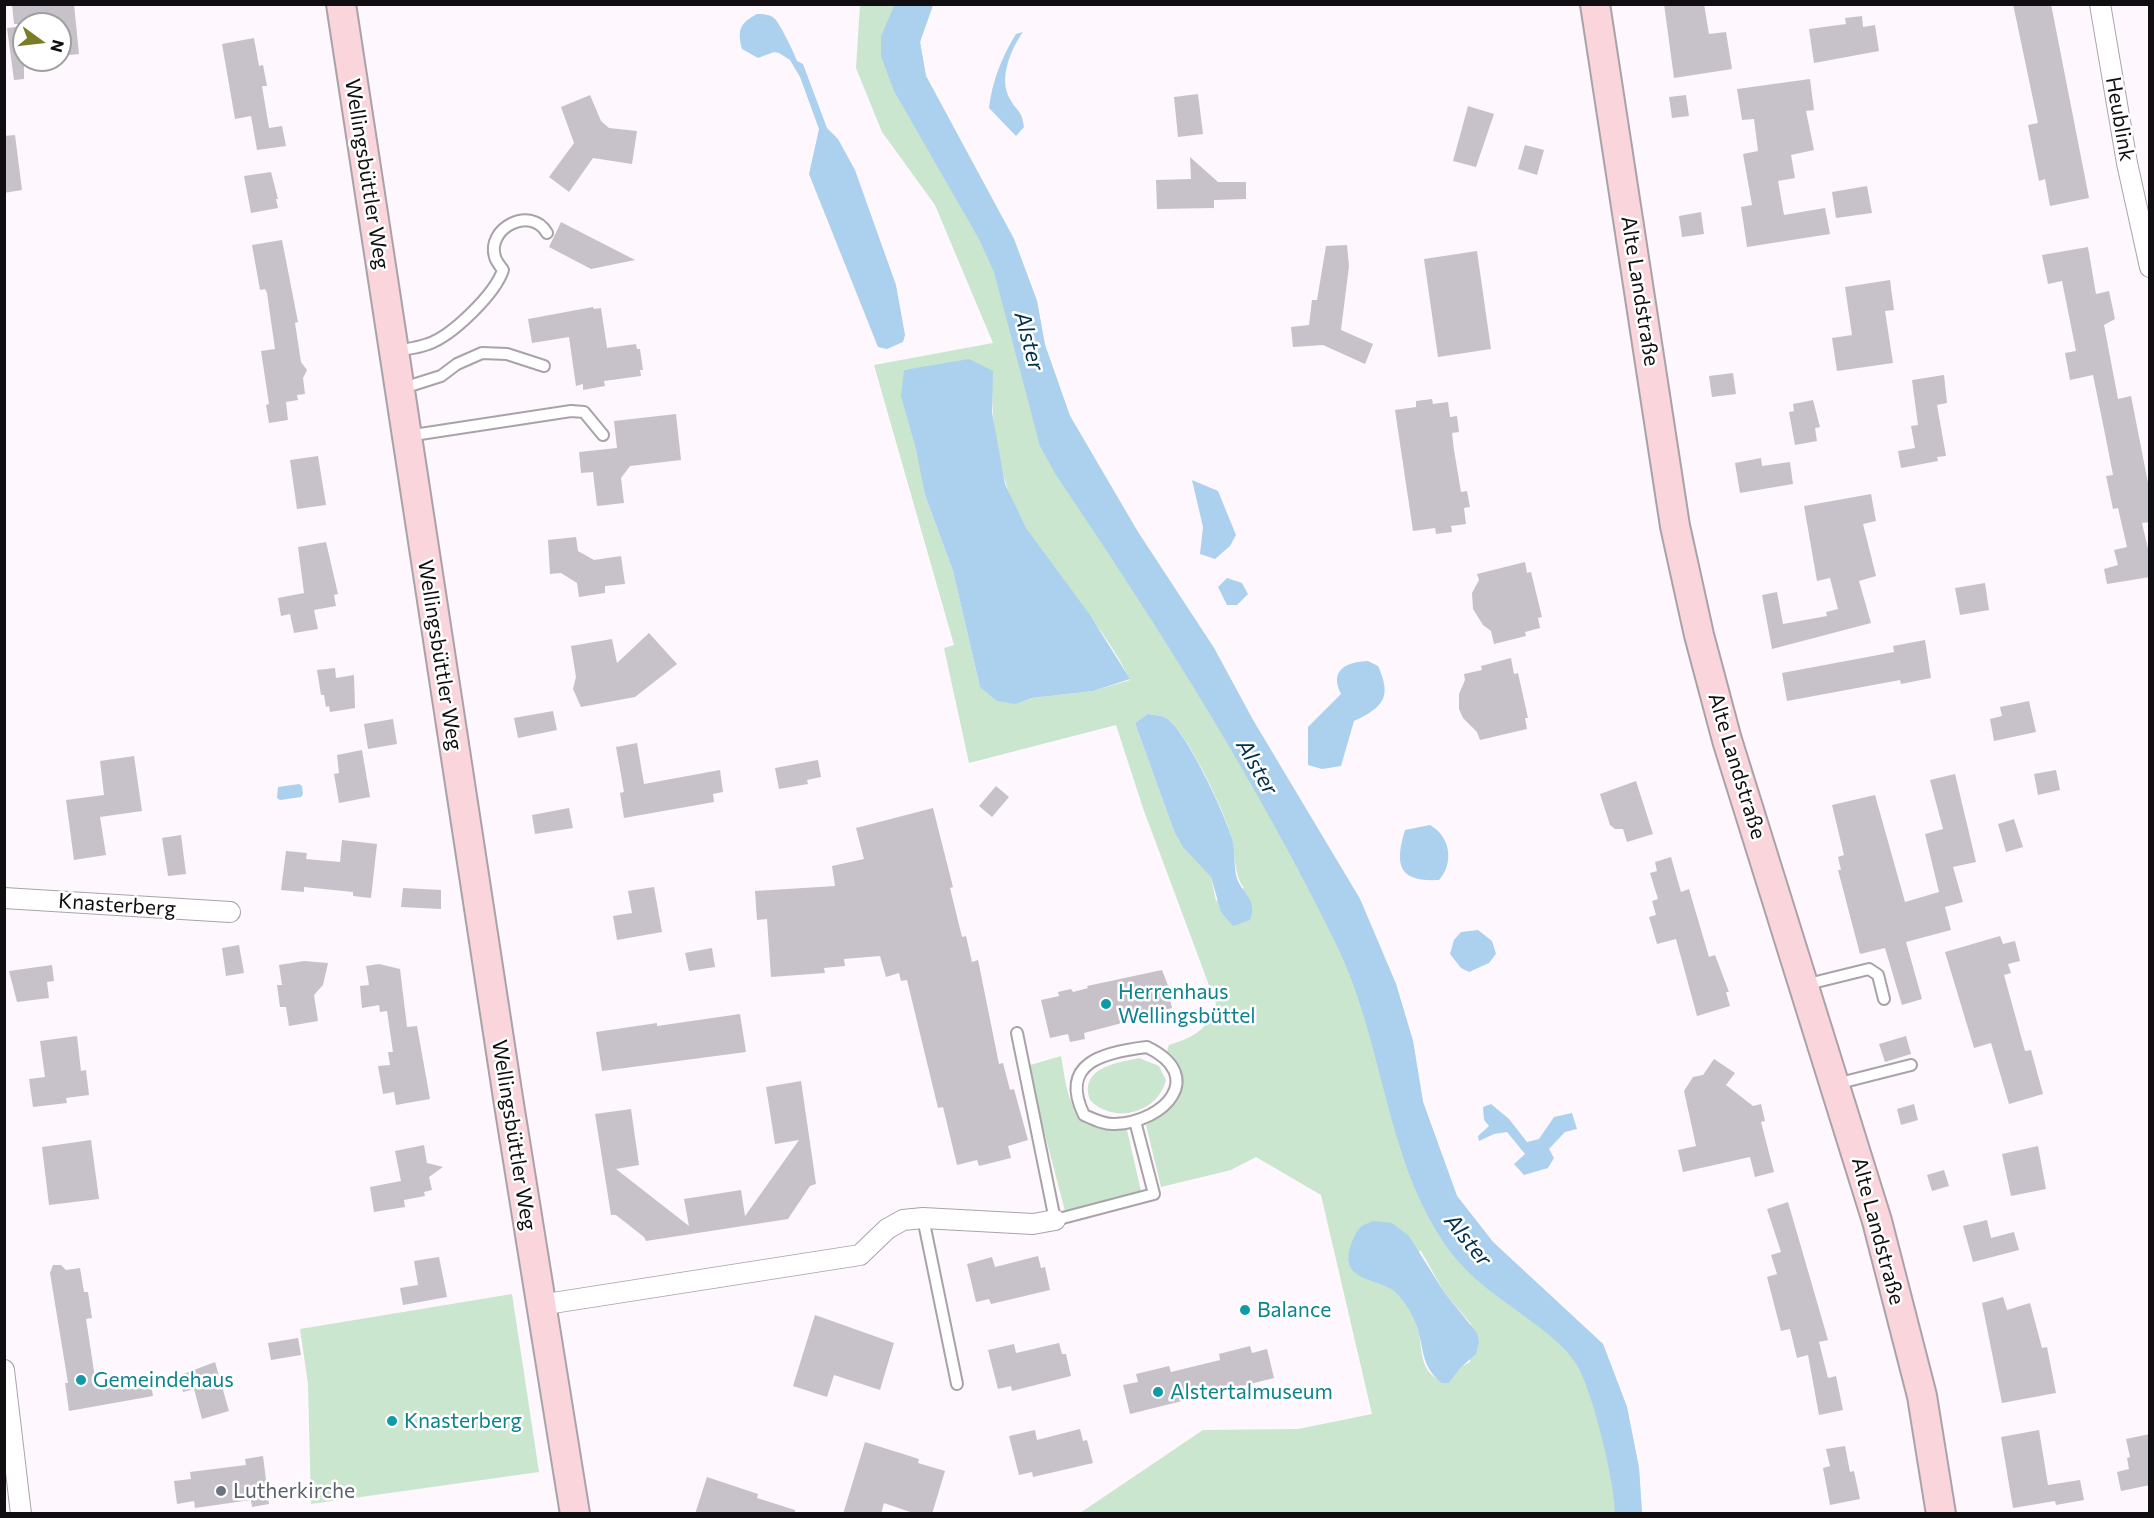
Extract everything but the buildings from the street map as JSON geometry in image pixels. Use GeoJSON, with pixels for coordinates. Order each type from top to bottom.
{"type":"FeatureCollection","features":[{"type":"Feature","properties":{"kind":"main road","name":"Wellingsbüttler Weg"},"geometry":{"type":"LineString","coordinates":[[341,4],[540,1305],[575,1514]]}},
{"type":"Feature","properties":{"kind":"main road","name":"Alte Landstraße"},"geometry":{"type":"LineString","coordinates":[[1595,4],[1676,526],[1699,635],[1727,740],[1877,1221],[1922,1396],[1941,1514]]}},
{"type":"Feature","properties":{"kind":"street","name":"Heublink"},"geometry":{"type":"LineString","coordinates":[[2100,4],[2144,217],[2150,267]]}},
{"type":"Feature","properties":{"kind":"street","name":"Knasterberg"},"geometry":{"type":"LineString","coordinates":[[4,898],[230,912]]}},
{"type":"Feature","properties":{"kind":"street"},"geometry":{"type":"LineString","coordinates":[[540,1305],[860,1255],[887,1229],[903,1220],[923,1218],[1033,1224],[1055,1220]]}},
{"type":"Feature","properties":{"kind":"street"},"geometry":{"type":"LineString","coordinates":[[4,1370],[21,1514]]}},
{"type":"Feature","properties":{"kind":"lane"},"geometry":{"type":"LineString","coordinates":[[394,351],[433,342],[481,304],[500,280],[503,270],[495,258],[494,245],[505,228],[521,219],[529,219],[537,221],[547,233]]}},
{"type":"Feature","properties":{"kind":"lane"},"geometry":{"type":"LineString","coordinates":[[400,389],[441,376],[457,364],[482,353],[507,354],[544,366]]}},
{"type":"Feature","properties":{"kind":"lane"},"geometry":{"type":"LineString","coordinates":[[407,436],[571,411],[584,412],[603,435]]}},
{"type":"Feature","properties":{"kind":"lane"},"geometry":{"type":"LineString","coordinates":[[1804,985],[1869,969],[1878,975],[1884,999]]}},
{"type":"Feature","properties":{"kind":"lane"},"geometry":{"type":"LineString","coordinates":[[1017,1033],[1055,1220],[1154,1194],[1135,1120]]}},
{"type":"Feature","properties":{"kind":"lane"},"geometry":{"type":"LineString","coordinates":[[1147,1047],[1165,1056],[1176,1071],[1176,1090],[1168,1104],[1155,1114],[1135,1120],[1114,1124],[1084,1115],[1077,1101],[1075,1082],[1085,1064],[1115,1051],[1147,1047]]}},
{"type":"Feature","properties":{"kind":"lane"},"geometry":{"type":"LineString","coordinates":[[1835,1084],[1911,1065]]}},
{"type":"Feature","properties":{"kind":"lane"},"geometry":{"type":"LineString","coordinates":[[923,1218],[957,1384]]}},
{"type":"Feature","properties":{"kind":"green space"},"geometry":{"type":"Polygon","coordinates":[[[860,5],[933,5],[920,42],[926,76],[1014,239],[1037,301],[1045,345],[1070,416],[1138,532],[1214,648],[1253,720],[1360,899],[1396,984],[1413,1041],[1423,1102],[1457,1196],[1493,1242],[1603,1344],[1627,1407],[1639,1468],[1642,1513],[1080,1513],[1203,1430],[1298,1429],[1372,1414],[1321,1195],[1256,1157],[1231,1170],[1161,1187],[1146,1125],[1167,1111],[1179,1094],[1183,1076],[1167,1051],[1169,1045],[1199,1031],[1209,1020],[1216,1004],[1143,808],[1116,725],[969,763],[944,648],[954,645],[874,365],[993,343],[935,205],[882,132],[856,68],[860,5]],[[925,368],[904,370],[925,495],[953,571],[980,687],[1016,704],[1032,698],[1093,691],[1130,680],[1107,641],[1039,548],[1018,514],[1000,463],[994,428],[992,393],[925,368]],[[1148,714],[1135,723],[1174,831],[1211,877],[1216,901],[1244,888],[1238,876],[1233,842],[1227,824],[1213,790],[1184,738],[1174,725],[1162,716],[1148,714]],[[1421,1251],[1348,1262],[1358,1273],[1385,1284],[1398,1293],[1417,1325],[1425,1366],[1434,1376],[1449,1383],[1460,1367],[1470,1362],[1471,1324],[1444,1292],[1421,1251]]]}},
{"type":"Feature","properties":{"kind":"green space"},"geometry":{"type":"Polygon","coordinates":[[[1061,1056],[1067,1088],[1076,1111],[1094,1125],[1108,1129],[1127,1130],[1141,1191],[1065,1211],[1027,1066],[1061,1056]]]}},
{"type":"Feature","properties":{"kind":"green space"},"geometry":{"type":"Polygon","coordinates":[[[1139,1058],[1159,1066],[1166,1080],[1154,1101],[1134,1112],[1122,1113],[1100,1108],[1090,1100],[1088,1089],[1095,1074],[1110,1065],[1139,1058]]]}},
{"type":"Feature","properties":{"kind":"green space"},"geometry":{"type":"Polygon","coordinates":[[[512,1294],[539,1472],[311,1504],[308,1384],[300,1329],[512,1294]]]}},
{"type":"Feature","properties":{"kind":"water","name":"Alster"},"geometry":{"type":"Polygon","coordinates":[[[895,4],[933,5],[920,42],[926,76],[1014,239],[1037,301],[1045,345],[1070,416],[1138,532],[1214,648],[1253,720],[1360,899],[1396,984],[1413,1041],[1423,1102],[1457,1196],[1493,1242],[1603,1344],[1627,1407],[1639,1468],[1642,1513],[1615,1513],[1611,1481],[1595,1413],[1582,1374],[1575,1362],[1557,1342],[1467,1271],[1447,1247],[1430,1220],[1402,1155],[1363,1014],[1337,946],[1274,824],[1205,706],[1132,589],[1056,475],[1040,446],[994,272],[979,239],[894,91],[881,56],[881,36],[895,4]]]}},
{"type":"Feature","properties":{"kind":"water"},"geometry":{"type":"Polygon","coordinates":[[[757,14],[769,15],[777,22],[797,61],[803,64],[827,128],[838,139],[855,170],[896,285],[905,335],[903,342],[887,349],[878,347],[809,174],[819,129],[800,77],[790,60],[779,53],[774,52],[758,58],[742,49],[741,28],[757,14]]]}},
{"type":"Feature","properties":{"kind":"water"},"geometry":{"type":"Polygon","coordinates":[[[1023,32],[1010,55],[1005,82],[1007,91],[1023,121],[1024,127],[1016,136],[989,108],[995,79],[1006,51],[1016,34],[1023,32]]]}},
{"type":"Feature","properties":{"kind":"water"},"geometry":{"type":"Polygon","coordinates":[[[969,359],[993,371],[992,412],[1005,484],[1026,528],[1090,615],[1130,679],[1093,691],[1032,698],[1016,704],[997,701],[980,687],[953,571],[925,495],[916,449],[901,396],[904,370],[969,359]]]}},
{"type":"Feature","properties":{"kind":"water"},"geometry":{"type":"Polygon","coordinates":[[[1192,480],[1218,491],[1236,535],[1230,546],[1215,559],[1200,554],[1203,527],[1192,480]]]}},
{"type":"Feature","properties":{"kind":"water"},"geometry":{"type":"Polygon","coordinates":[[[1227,578],[1242,583],[1248,594],[1237,605],[1227,605],[1218,587],[1227,578]]]}},
{"type":"Feature","properties":{"kind":"water"},"geometry":{"type":"Polygon","coordinates":[[[1368,661],[1378,666],[1382,677],[1384,693],[1382,700],[1372,711],[1354,721],[1341,766],[1322,769],[1308,765],[1308,727],[1341,694],[1337,679],[1338,673],[1353,663],[1368,661]]]}},
{"type":"Feature","properties":{"kind":"water"},"geometry":{"type":"Polygon","coordinates":[[[1148,714],[1164,717],[1174,725],[1204,773],[1232,838],[1236,875],[1251,901],[1250,920],[1233,926],[1221,912],[1211,877],[1183,847],[1174,831],[1135,723],[1148,714]]]}},
{"type":"Feature","properties":{"kind":"water"},"geometry":{"type":"Polygon","coordinates":[[[299,784],[302,786],[301,797],[280,800],[277,798],[278,787],[299,784]]]}},
{"type":"Feature","properties":{"kind":"water"},"geometry":{"type":"Polygon","coordinates":[[[1430,825],[1442,836],[1448,851],[1447,866],[1439,880],[1426,880],[1408,875],[1400,862],[1405,830],[1430,825]]]}},
{"type":"Feature","properties":{"kind":"water"},"geometry":{"type":"Polygon","coordinates":[[[1478,930],[1492,941],[1496,954],[1489,963],[1469,972],[1461,968],[1450,954],[1454,940],[1461,932],[1478,930]]]}},
{"type":"Feature","properties":{"kind":"water"},"geometry":{"type":"Polygon","coordinates":[[[1491,1104],[1509,1119],[1527,1142],[1539,1139],[1554,1117],[1572,1113],[1577,1129],[1565,1132],[1549,1149],[1554,1158],[1548,1168],[1524,1175],[1514,1164],[1525,1154],[1507,1132],[1494,1134],[1479,1141],[1478,1136],[1489,1126],[1484,1120],[1483,1107],[1491,1104]]]}},
{"type":"Feature","properties":{"kind":"water"},"geometry":{"type":"Polygon","coordinates":[[[1374,1221],[1392,1223],[1409,1236],[1444,1292],[1477,1333],[1479,1342],[1476,1354],[1460,1368],[1449,1383],[1442,1383],[1427,1365],[1415,1322],[1401,1298],[1388,1287],[1358,1275],[1349,1264],[1350,1249],[1356,1233],[1362,1226],[1374,1221]]]}},
{"type":"Feature","properties":{"kind":"place","name":"Herrenhaus Wellingsbüttel"},"geometry":{"type":"Point","coordinates":[1106,1004]}},
{"type":"Feature","properties":{"kind":"place","name":"Balance"},"geometry":{"type":"Point","coordinates":[1245,1310]}},
{"type":"Feature","properties":{"kind":"place","name":"Gemeindehaus"},"geometry":{"type":"Point","coordinates":[81,1380]}},
{"type":"Feature","properties":{"kind":"place","name":"Alstertalmuseum"},"geometry":{"type":"Point","coordinates":[1158,1392]}},
{"type":"Feature","properties":{"kind":"place","name":"Knasterberg"},"geometry":{"type":"Point","coordinates":[392,1421]}},
{"type":"Feature","properties":{"kind":"place","name":"Lutherkirche"},"geometry":{"type":"Point","coordinates":[221,1491]}}]}
